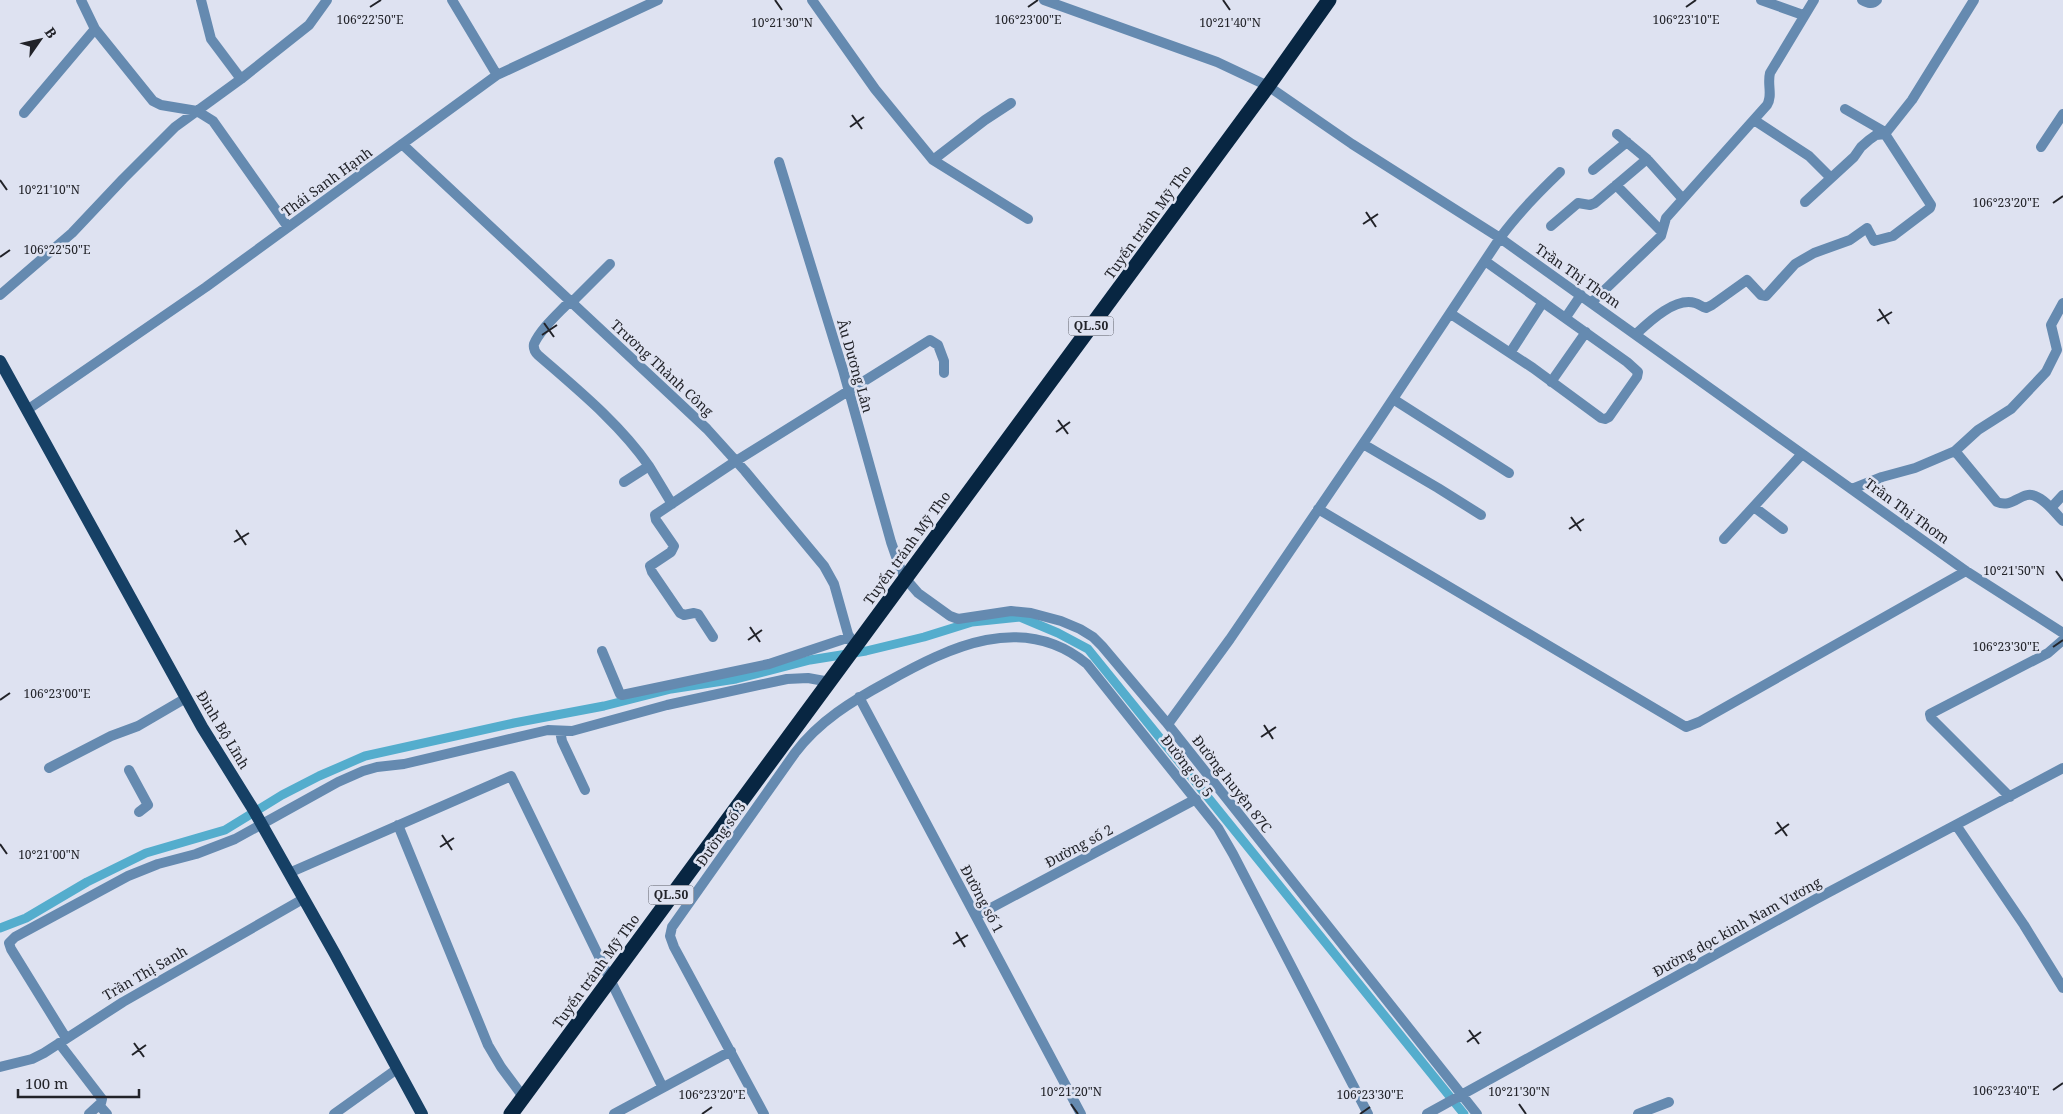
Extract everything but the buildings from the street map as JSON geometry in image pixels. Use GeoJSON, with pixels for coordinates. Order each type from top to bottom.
{"type":"FeatureCollection","features":[{"type":"Feature","properties":{"kind":"highway","name":"Tuyến tránh Mỹ Tho"},"geometry":{"type":"LineString","coordinates":[[511,1114],[684,879],[790,749],[852,645],[905,578],[1268,86],[1329,0]]}},
{"type":"Feature","properties":{"kind":"main road","name":"Đinh Bộ Lĩnh"},"geometry":{"type":"LineString","coordinates":[[0,361],[186,698],[258,818],[422,1114]]}},
{"type":"Feature","properties":{"kind":"street"},"geometry":{"type":"LineString","coordinates":[[81,0],[95,29],[154,101],[161,105],[197,111],[217,125],[288,227]]}},
{"type":"Feature","properties":{"kind":"street"},"geometry":{"type":"LineString","coordinates":[[201,0],[211,38],[241,79]]}},
{"type":"Feature","properties":{"kind":"street"},"geometry":{"type":"LineString","coordinates":[[0,295],[68,237],[158,142],[309,26],[327,0]]}},
{"type":"Feature","properties":{"kind":"street"},"geometry":{"type":"LineString","coordinates":[[452,0],[497,75]]}},
{"type":"Feature","properties":{"kind":"street","name":"Thái Sanh Hạnh"},"geometry":{"type":"LineString","coordinates":[[27,410],[206,287],[497,75],[658,0]]}},
{"type":"Feature","properties":{"kind":"street"},"geometry":{"type":"LineString","coordinates":[[812,0],[874,89],[933,160],[1028,218]]}},
{"type":"Feature","properties":{"kind":"street","name":"Trần Thị Thơm"},"geometry":{"type":"LineString","coordinates":[[1044,0],[1217,62],[1268,86],[1352,144],[1499,240],[1580,297],[1592,302],[1966,571],[2063,633]]}},
{"type":"Feature","properties":{"kind":"street"},"geometry":{"type":"LineString","coordinates":[[1761,0],[1803,15]]}},
{"type":"Feature","properties":{"kind":"street"},"geometry":{"type":"LineString","coordinates":[[1592,302],[1660,236],[1666,218],[1682,198],[1770,100],[1768,83],[1770,74],[1803,15],[1814,0]]}},
{"type":"Feature","properties":{"kind":"street"},"geometry":{"type":"LineString","coordinates":[[1862,0],[1869,4],[1877,0]]}},
{"type":"Feature","properties":{"kind":"street"},"geometry":{"type":"LineString","coordinates":[[1805,202],[1830,177],[1854,157],[1869,140],[1876,135],[1885,133],[1912,100],[1974,0]]}},
{"type":"Feature","properties":{"kind":"street"},"geometry":{"type":"LineString","coordinates":[[24,114],[95,29]]}},
{"type":"Feature","properties":{"kind":"street"},"geometry":{"type":"LineString","coordinates":[[933,160],[985,120],[1011,103]]}},
{"type":"Feature","properties":{"kind":"street"},"geometry":{"type":"LineString","coordinates":[[1636,334],[1657,315],[1679,304],[1696,303],[1706,308],[1748,280],[1760,295],[1766,296],[1795,264],[1814,253],[1850,240],[1868,228],[1874,241],[1887,238],[1930,208],[1931,204],[1885,133],[1845,109]]}},
{"type":"Feature","properties":{"kind":"street"},"geometry":{"type":"LineString","coordinates":[[2041,147],[2063,114]]}},
{"type":"Feature","properties":{"kind":"street"},"geometry":{"type":"LineString","coordinates":[[1754,120],[1809,156],[1830,177]]}},
{"type":"Feature","properties":{"kind":"street"},"geometry":{"type":"LineString","coordinates":[[1616,134],[1647,159],[1682,198]]}},
{"type":"Feature","properties":{"kind":"street"},"geometry":{"type":"LineString","coordinates":[[1593,170],[1627,142]]}},
{"type":"Feature","properties":{"kind":"street","name":"Trương Thành Công"},"geometry":{"type":"LineString","coordinates":[[402,144],[707,429],[736,461],[831,577],[852,645]]}},
{"type":"Feature","properties":{"kind":"street"},"geometry":{"type":"LineString","coordinates":[[1551,226],[1578,204],[1590,206],[1647,159]]}},
{"type":"Feature","properties":{"kind":"street","name":"Âu Dương Lân"},"geometry":{"type":"LineString","coordinates":[[779,162],[848,389],[891,542],[905,578]]}},
{"type":"Feature","properties":{"kind":"street"},"geometry":{"type":"LineString","coordinates":[[1168,724],[1230,639],[1516,216],[1560,172]]}},
{"type":"Feature","properties":{"kind":"street"},"geometry":{"type":"LineString","coordinates":[[1616,185],[1662,232]]}},
{"type":"Feature","properties":{"kind":"street"},"geometry":{"type":"LineString","coordinates":[[1451,314],[1605,419],[1609,417],[1631,387],[1638,372],[1634,367],[1567,316],[1543,302],[1488,257]]}},
{"type":"Feature","properties":{"kind":"street"},"geometry":{"type":"LineString","coordinates":[[610,264],[546,327],[534,344],[535,352],[633,443],[672,504]]}},
{"type":"Feature","properties":{"kind":"street"},"geometry":{"type":"LineString","coordinates":[[1567,316],[1580,297]]}},
{"type":"Feature","properties":{"kind":"street"},"geometry":{"type":"LineString","coordinates":[[1510,353],[1543,302]]}},
{"type":"Feature","properties":{"kind":"street"},"geometry":{"type":"LineString","coordinates":[[1852,489],[1882,477],[1915,468],[1955,451],[1978,430],[2011,409],[2046,372],[2056,350],[2051,325],[2063,303]]}},
{"type":"Feature","properties":{"kind":"street"},"geometry":{"type":"LineString","coordinates":[[1552,382],[1586,332]]}},
{"type":"Feature","properties":{"kind":"street"},"geometry":{"type":"LineString","coordinates":[[713,637],[698,614],[684,615],[680,613],[657,580],[650,566],[673,549],[674,546],[656,520],[655,515],[848,389],[930,340],[936,342],[940,349],[944,361],[944,373]]}},
{"type":"Feature","properties":{"kind":"street"},"geometry":{"type":"LineString","coordinates":[[1393,399],[1509,473]]}},
{"type":"Feature","properties":{"kind":"street"},"geometry":{"type":"LineString","coordinates":[[1363,444],[1481,515]]}},
{"type":"Feature","properties":{"kind":"street"},"geometry":{"type":"LineString","coordinates":[[1955,451],[1997,502],[2002,504],[2011,503],[2029,494],[2036,496],[2063,521]]}},
{"type":"Feature","properties":{"kind":"street"},"geometry":{"type":"LineString","coordinates":[[1724,538],[1802,454]]}},
{"type":"Feature","properties":{"kind":"street"},"geometry":{"type":"LineString","coordinates":[[624,482],[649,466]]}},
{"type":"Feature","properties":{"kind":"street"},"geometry":{"type":"LineString","coordinates":[[2051,508],[2063,495]]}},
{"type":"Feature","properties":{"kind":"street"},"geometry":{"type":"LineString","coordinates":[[1754,507],[1783,529]]}},
{"type":"Feature","properties":{"kind":"street"},"geometry":{"type":"LineString","coordinates":[[1318,509],[1686,727],[1699,722],[1966,571]]}},
{"type":"Feature","properties":{"kind":"street","name":"Đường huyện 87C"},"geometry":{"type":"LineString","coordinates":[[905,578],[918,593],[950,616],[958,619],[1020,611],[1052,618],[1080,629],[1102,646],[1168,724],[1455,1099],[1477,1114]]}},
{"type":"Feature","properties":{"kind":"street","name":"Đường số 5"},"geometry":{"type":"LineString","coordinates":[[859,697],[921,662],[964,644],[1003,637],[1050,642],[1066,649],[1088,664],[1218,828],[1368,1114]]}},
{"type":"Feature","properties":{"kind":"street"},"geometry":{"type":"LineString","coordinates":[[2010,797],[1931,718],[1930,714],[2048,653],[2063,640]]}},
{"type":"Feature","properties":{"kind":"street"},"geometry":{"type":"LineString","coordinates":[[602,651],[617,688],[622,695],[852,645]]}},
{"type":"Feature","properties":{"kind":"street"},"geometry":{"type":"LineString","coordinates":[[89,1114],[102,1100],[101,1096],[63,1040],[11,949],[10,942],[12,940],[74,904],[128,876],[174,858],[214,848],[258,818],[363,771],[377,767],[404,764],[548,730],[572,731],[667,705],[787,679],[831,680]]}},
{"type":"Feature","properties":{"kind":"street","name":"Đường số 3"},"geometry":{"type":"LineString","coordinates":[[764,1114],[670,936],[672,926],[698,890],[790,749],[859,697]]}},
{"type":"Feature","properties":{"kind":"street","name":"Đường số 1"},"geometry":{"type":"LineString","coordinates":[[859,697],[1081,1114]]}},
{"type":"Feature","properties":{"kind":"street"},"geometry":{"type":"LineString","coordinates":[[49,768],[111,736],[138,726],[186,698]]}},
{"type":"Feature","properties":{"kind":"street"},"geometry":{"type":"LineString","coordinates":[[560,731],[562,741],[585,790]]}},
{"type":"Feature","properties":{"kind":"street","name":"Đường dọc kinh Nam Vương"},"geometry":{"type":"LineString","coordinates":[[1427,1114],[1807,904],[2063,768]]}},
{"type":"Feature","properties":{"kind":"street"},"geometry":{"type":"LineString","coordinates":[[129,770],[148,805],[139,812]]}},
{"type":"Feature","properties":{"kind":"street"},"geometry":{"type":"LineString","coordinates":[[289,873],[512,776],[662,1086]]}},
{"type":"Feature","properties":{"kind":"street","name":"Đường số 2"},"geometry":{"type":"LineString","coordinates":[[976,916],[1196,800]]}},
{"type":"Feature","properties":{"kind":"street"},"geometry":{"type":"LineString","coordinates":[[398,825],[488,1045],[501,1067],[524,1098]]}},
{"type":"Feature","properties":{"kind":"street"},"geometry":{"type":"LineString","coordinates":[[1956,825],[2024,925],[2063,988]]}},
{"type":"Feature","properties":{"kind":"street"},"geometry":{"type":"LineString","coordinates":[[684,879],[698,890]]}},
{"type":"Feature","properties":{"kind":"street","name":"Trần Thị Sanh"},"geometry":{"type":"LineString","coordinates":[[0,1067],[32,1060],[148,986],[303,898]]}},
{"type":"Feature","properties":{"kind":"street"},"geometry":{"type":"LineString","coordinates":[[614,1114],[662,1086],[731,1051]]}},
{"type":"Feature","properties":{"kind":"street"},"geometry":{"type":"LineString","coordinates":[[334,1114],[397,1069]]}},
{"type":"Feature","properties":{"kind":"street"},"geometry":{"type":"LineString","coordinates":[[1638,1114],[1669,1102]]}},
{"type":"Feature","properties":{"kind":"street"},"geometry":{"type":"LineString","coordinates":[[99,1104],[106,1114]]}},
{"type":"Feature","properties":{"kind":"waterway"},"geometry":{"type":"LineString","coordinates":[[0,928],[26,918],[87,882],[146,853],[225,830],[282,795],[365,756],[514,723],[604,706],[671,689],[736,679],[810,660],[866,651],[924,637],[972,622],[1020,617],[1058,633],[1088,649],[1464,1114]]}}]}
